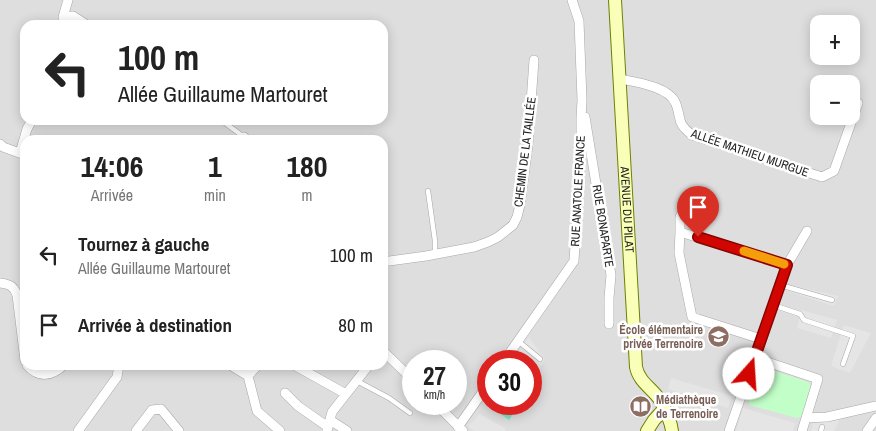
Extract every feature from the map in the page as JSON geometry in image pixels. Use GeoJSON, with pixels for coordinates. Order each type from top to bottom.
{"type":"FeatureCollection","features":[{"type":"Feature","properties":{"kind":"main road","name":"AVENUE DU PILAT"},"geometry":{"type":"LineString","coordinates":[[615,0],[636,367],[639,376],[660,401],[671,423],[672,431]]}},
{"type":"Feature","properties":{"kind":"main road"},"geometry":{"type":"LineString","coordinates":[[647,431],[664,410]]}},
{"type":"Feature","properties":{"kind":"main road"},"geometry":{"type":"LineString","coordinates":[[663,431],[664,410]]}},
{"type":"Feature","properties":{"kind":"street"},"geometry":{"type":"LineString","coordinates":[[61,18],[68,0]]}},
{"type":"Feature","properties":{"kind":"street","name":"RUE ANATOLE FRANCE"},"geometry":{"type":"LineString","coordinates":[[512,350],[574,261],[582,100],[579,21],[572,0]]}},
{"type":"Feature","properties":{"kind":"street"},"geometry":{"type":"LineString","coordinates":[[61,18],[73,16],[79,20]]}},
{"type":"Feature","properties":{"kind":"street","name":"CHEMIN DE LA TAILLÉE"},"geometry":{"type":"LineString","coordinates":[[388,261],[435,254],[488,242],[513,225],[517,217],[528,145],[534,60]]}},
{"type":"Feature","properties":{"kind":"street","name":"ALLÉE MATHIEU MURGUE"},"geometry":{"type":"LineString","coordinates":[[620,80],[641,83],[666,92],[674,98],[682,127],[692,135],[822,177],[834,171],[850,125]]}},
{"type":"Feature","properties":{"kind":"street","name":"RUE BONAPARTE"},"geometry":{"type":"LineString","coordinates":[[582,100],[611,275],[609,324]]}},
{"type":"Feature","properties":{"kind":"street"},"geometry":{"type":"LineString","coordinates":[[0,144],[3,147],[20,153]]}},
{"type":"Feature","properties":{"kind":"street"},"geometry":{"type":"LineString","coordinates":[[687,206],[680,217],[679,253],[692,318],[761,339]]}},
{"type":"Feature","properties":{"kind":"street"},"geometry":{"type":"LineString","coordinates":[[729,431],[787,265],[808,231]]}},
{"type":"Feature","properties":{"kind":"street"},"geometry":{"type":"LineString","coordinates":[[680,232],[787,265]]}},
{"type":"Feature","properties":{"kind":"street"},"geometry":{"type":"LineString","coordinates":[[0,283],[8,284],[15,289],[20,320]]}},
{"type":"Feature","properties":{"kind":"street"},"geometry":{"type":"LineString","coordinates":[[388,356],[402,370]]}},
{"type":"Feature","properties":{"kind":"street"},"geometry":{"type":"LineString","coordinates":[[755,358],[818,379],[802,431]]}},
{"type":"Feature","properties":{"kind":"street"},"geometry":{"type":"LineString","coordinates":[[34,370],[45,374],[54,374],[58,370]]}},
{"type":"Feature","properties":{"kind":"street"},"geometry":{"type":"LineString","coordinates":[[78,431],[116,377],[118,370]]}},
{"type":"Feature","properties":{"kind":"street"},"geometry":{"type":"LineString","coordinates":[[238,370],[248,376],[256,411],[280,431]]}},
{"type":"Feature","properties":{"kind":"street"},"geometry":{"type":"LineString","coordinates":[[248,376],[253,370]]}},
{"type":"Feature","properties":{"kind":"street"},"geometry":{"type":"LineString","coordinates":[[307,370],[346,394]]}},
{"type":"Feature","properties":{"kind":"street"},"geometry":{"type":"LineString","coordinates":[[329,426],[332,412],[365,370]]}},
{"type":"Feature","properties":{"kind":"street"},"geometry":{"type":"LineString","coordinates":[[285,393],[298,406],[329,426],[347,431]]}},
{"type":"Feature","properties":{"kind":"street"},"geometry":{"type":"LineString","coordinates":[[447,415],[460,429],[477,402]]}},
{"type":"Feature","properties":{"kind":"street"},"geometry":{"type":"LineString","coordinates":[[806,418],[827,417],[876,406]]}},
{"type":"Feature","properties":{"kind":"street"},"geometry":{"type":"LineString","coordinates":[[136,431],[152,410],[161,409],[179,431]]}},
{"type":"Feature","properties":{"kind":"street"},"geometry":{"type":"LineString","coordinates":[[867,431],[876,418]]}},
{"type":"Feature","properties":{"kind":"lane"},"geometry":{"type":"LineString","coordinates":[[227,125],[238,135]]}},
{"type":"Feature","properties":{"kind":"lane"},"geometry":{"type":"LineString","coordinates":[[428,191],[435,254]]}},
{"type":"Feature","properties":{"kind":"lane"},"geometry":{"type":"LineString","coordinates":[[780,285],[832,300]]}},
{"type":"Feature","properties":{"kind":"lane"},"geometry":{"type":"LineString","coordinates":[[773,305],[800,314],[804,320],[853,336],[843,364]]}},
{"type":"Feature","properties":{"kind":"lane"},"geometry":{"type":"LineString","coordinates":[[518,341],[529,350]]}},
{"type":"Feature","properties":{"kind":"lane"},"geometry":{"type":"LineString","coordinates":[[356,381],[389,398],[402,407]]}},
{"type":"Feature","properties":{"kind":"shaded area"},"geometry":{"type":"Polygon","coordinates":[[[0,0],[876,0],[876,431],[0,431],[0,0]]]}},
{"type":"Feature","properties":{"kind":"shaded area"},"geometry":{"type":"Polygon","coordinates":[[[790,285],[838,296],[834,306],[787,291],[790,285]]]}},
{"type":"Feature","properties":{"kind":"shaded area"},"geometry":{"type":"Polygon","coordinates":[[[801,310],[837,320],[831,338],[797,328],[801,310]]]}},
{"type":"Feature","properties":{"kind":"shaded area"},"geometry":{"type":"Polygon","coordinates":[[[844,325],[871,333],[850,373],[831,366],[844,325]]]}},
{"type":"Feature","properties":{"kind":"shaded area"},"geometry":{"type":"Polygon","coordinates":[[[529,337],[538,350],[519,350],[529,337]]]}},
{"type":"Feature","properties":{"kind":"shaded area"},"geometry":{"type":"Polygon","coordinates":[[[671,378],[732,396],[728,408],[668,389],[671,378]]]}},
{"type":"Feature","properties":{"kind":"shaded area"},"geometry":{"type":"Polygon","coordinates":[[[743,408],[795,423],[793,431],[736,431],[743,408]]]}},
{"type":"Feature","properties":{"kind":"shaded area"},"geometry":{"type":"Polygon","coordinates":[[[479,415],[482,415],[506,429],[505,431],[474,431],[468,426],[479,415]]]}},
{"type":"Feature","properties":{"kind":"shaded area"},"geometry":{"type":"Polygon","coordinates":[[[840,419],[834,431],[811,431],[813,423],[840,419]]]}},
{"type":"Feature","properties":{"kind":"green space"},"geometry":{"type":"Polygon","coordinates":[[[762,367],[808,382],[812,388],[804,415],[797,418],[749,405],[759,369],[762,367]]]}},
{"type":"Feature","properties":{"kind":"green space"},"geometry":{"type":"Polygon","coordinates":[[[502,415],[512,415],[509,420],[502,415]]]}},
{"type":"Feature","properties":{"kind":"slow traffic"},"geometry":{"type":"LineString","coordinates":[[744,251],[784,264]]}},
{"type":"Feature","properties":{"kind":"place","name":"École élémentaire privée Terrenoire"},"geometry":{"type":"Point","coordinates":[719,337]}},
{"type":"Feature","properties":{"kind":"place","name":"Médiathèque de Terrenoire"},"geometry":{"type":"Point","coordinates":[640,407]}},
{"type":"Feature","properties":{"kind":"route"},"geometry":{"type":"LineString","coordinates":[[698,237],[787,265],[749,374]]}}]}
